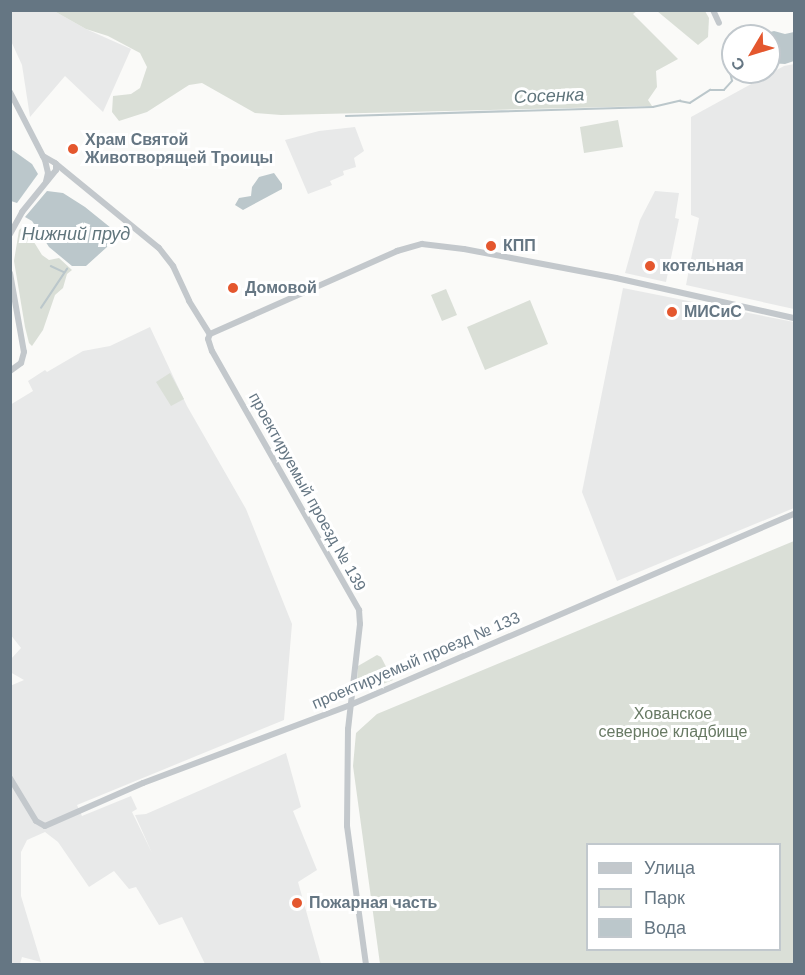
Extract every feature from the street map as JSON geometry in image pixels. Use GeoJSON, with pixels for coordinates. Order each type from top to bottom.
{"type":"FeatureCollection","features":[{"type":"Feature","properties":{"kind":"street"},"geometry":{"type":"LineString","coordinates":[[713,10],[719,22]]}},
{"type":"Feature","properties":{"kind":"street","name":"проектируемый проезд № 139"},"geometry":{"type":"LineString","coordinates":[[10,92],[43,156],[52,167],[70,175],[137,229],[167,257],[210,334],[208,339],[212,351],[359,610],[360,624],[350,705],[347,826],[366,964]]}},
{"type":"Feature","properties":{"kind":"street"},"geometry":{"type":"LineString","coordinates":[[10,234],[22,212],[46,182],[52,167]]}},
{"type":"Feature","properties":{"kind":"street"},"geometry":{"type":"LineString","coordinates":[[210,334],[397,250],[422,244],[469,250],[631,281],[795,318]]}},
{"type":"Feature","properties":{"kind":"street"},"geometry":{"type":"LineString","coordinates":[[10,273],[24,352],[21,363],[10,371]]}},
{"type":"Feature","properties":{"kind":"street","name":"проектируемый проезд № 133"},"geometry":{"type":"LineString","coordinates":[[10,778],[36,821],[45,826],[143,783],[350,705],[795,514]]}},
{"type":"Feature","properties":{"kind":"shaded area"},"geometry":{"type":"Polygon","coordinates":[[[11,11],[54,11],[86,29],[131,49],[103,112],[65,76],[30,117],[22,65],[11,41],[11,11]]]}},
{"type":"Feature","properties":{"kind":"shaded area"},"geometry":{"type":"Polygon","coordinates":[[[794,64],[794,309],[686,285],[699,218],[691,215],[691,117],[751,84],[781,84],[781,68],[794,64]]]}},
{"type":"Feature","properties":{"kind":"shaded area"},"geometry":{"type":"Polygon","coordinates":[[[355,127],[364,151],[354,158],[356,167],[343,171],[344,175],[330,181],[332,185],[308,194],[285,140],[319,131],[355,127]]]}},
{"type":"Feature","properties":{"kind":"shaded area"},"geometry":{"type":"Polygon","coordinates":[[[655,191],[679,193],[675,218],[679,219],[666,282],[625,273],[640,220],[655,191]]]}},
{"type":"Feature","properties":{"kind":"shaded area"},"geometry":{"type":"Polygon","coordinates":[[[623,288],[794,322],[794,508],[617,581],[582,492],[623,288]]]}},
{"type":"Feature","properties":{"kind":"shaded area"},"geometry":{"type":"Polygon","coordinates":[[[150,327],[187,406],[246,509],[292,624],[284,720],[77,805],[82,816],[131,796],[137,809],[132,812],[152,853],[135,815],[146,814],[286,753],[301,807],[293,811],[317,870],[298,882],[321,964],[205,964],[182,917],[159,925],[136,887],[129,889],[114,871],[89,887],[58,842],[45,832],[27,840],[21,852],[21,896],[41,962],[22,957],[20,964],[11,964],[10,686],[24,680],[10,672],[11,659],[21,648],[10,634],[10,405],[33,391],[28,381],[45,370],[47,372],[83,351],[110,346],[150,327]]]}},
{"type":"Feature","properties":{"kind":"green space"},"geometry":{"type":"Polygon","coordinates":[[[54,11],[637,11],[633,14],[678,59],[656,71],[657,87],[648,100],[652,106],[281,115],[255,113],[202,83],[189,85],[147,112],[119,121],[112,112],[113,96],[131,94],[140,88],[147,67],[140,53],[108,36],[86,29],[54,11]]]}},
{"type":"Feature","properties":{"kind":"green space"},"geometry":{"type":"Polygon","coordinates":[[[657,11],[705,11],[709,18],[708,37],[698,45],[657,11]]]}},
{"type":"Feature","properties":{"kind":"green space"},"geometry":{"type":"Polygon","coordinates":[[[618,120],[623,147],[584,153],[580,127],[618,120]]]}},
{"type":"Feature","properties":{"kind":"green space"},"geometry":{"type":"Polygon","coordinates":[[[24,226],[42,255],[49,260],[59,258],[72,270],[67,274],[63,288],[55,295],[43,330],[32,346],[25,327],[14,261],[19,230],[24,226]]]}},
{"type":"Feature","properties":{"kind":"green space"},"geometry":{"type":"Polygon","coordinates":[[[446,289],[457,315],[442,321],[431,295],[446,289]]]}},
{"type":"Feature","properties":{"kind":"green space"},"geometry":{"type":"Polygon","coordinates":[[[530,300],[548,344],[485,370],[467,327],[530,300]]]}},
{"type":"Feature","properties":{"kind":"green space"},"geometry":{"type":"Polygon","coordinates":[[[170,373],[184,399],[171,406],[156,382],[170,373]]]}},
{"type":"Feature","properties":{"kind":"green space","name":"Хованское северное кладбище"},"geometry":{"type":"Polygon","coordinates":[[[794,541],[794,964],[380,964],[353,766],[356,733],[377,714],[794,541]]]}},
{"type":"Feature","properties":{"kind":"green space"},"geometry":{"type":"Polygon","coordinates":[[[377,655],[381,657],[393,680],[356,694],[358,666],[377,655]]]}},
{"type":"Feature","properties":{"kind":"water"},"geometry":{"type":"Polygon","coordinates":[[[794,32],[794,61],[781,64],[781,33],[794,32]]]}},
{"type":"Feature","properties":{"kind":"water"},"geometry":{"type":"Polygon","coordinates":[[[11,149],[32,164],[38,174],[17,203],[11,201],[11,149]]]}},
{"type":"Feature","properties":{"kind":"water"},"geometry":{"type":"Polygon","coordinates":[[[274,173],[282,184],[282,189],[243,210],[235,205],[239,198],[251,196],[252,187],[259,177],[274,173]]]}},
{"type":"Feature","properties":{"kind":"water","name":"Нижний пруд"},"geometry":{"type":"Polygon","coordinates":[[[47,191],[63,193],[111,228],[107,247],[86,266],[72,266],[49,247],[32,221],[25,217],[47,191]]]}},
{"type":"Feature","properties":{"kind":"waterway","name":"Сосенка"},"geometry":{"type":"LineString","coordinates":[[346,116],[653,107],[680,101],[690,103],[710,90],[724,90],[729,84]]}},
{"type":"Feature","properties":{"kind":"waterway"},"geometry":{"type":"LineString","coordinates":[[51,266],[64,272]]}},
{"type":"Feature","properties":{"kind":"waterway"},"geometry":{"type":"LineString","coordinates":[[41,308],[67,269]]}},
{"type":"Feature","properties":{"kind":"place","name":"Храм Святой Животворящей Троицы"},"geometry":{"type":"Point","coordinates":[73,149]}},
{"type":"Feature","properties":{"kind":"place","name":"КПП"},"geometry":{"type":"Point","coordinates":[491,246]}},
{"type":"Feature","properties":{"kind":"place","name":"котельная"},"geometry":{"type":"Point","coordinates":[650,266]}},
{"type":"Feature","properties":{"kind":"place","name":"Домовой"},"geometry":{"type":"Point","coordinates":[233,288]}},
{"type":"Feature","properties":{"kind":"place","name":"МИСиС"},"geometry":{"type":"Point","coordinates":[672,312]}},
{"type":"Feature","properties":{"kind":"place","name":"Пожарная часть"},"geometry":{"type":"Point","coordinates":[297,903]}}]}
